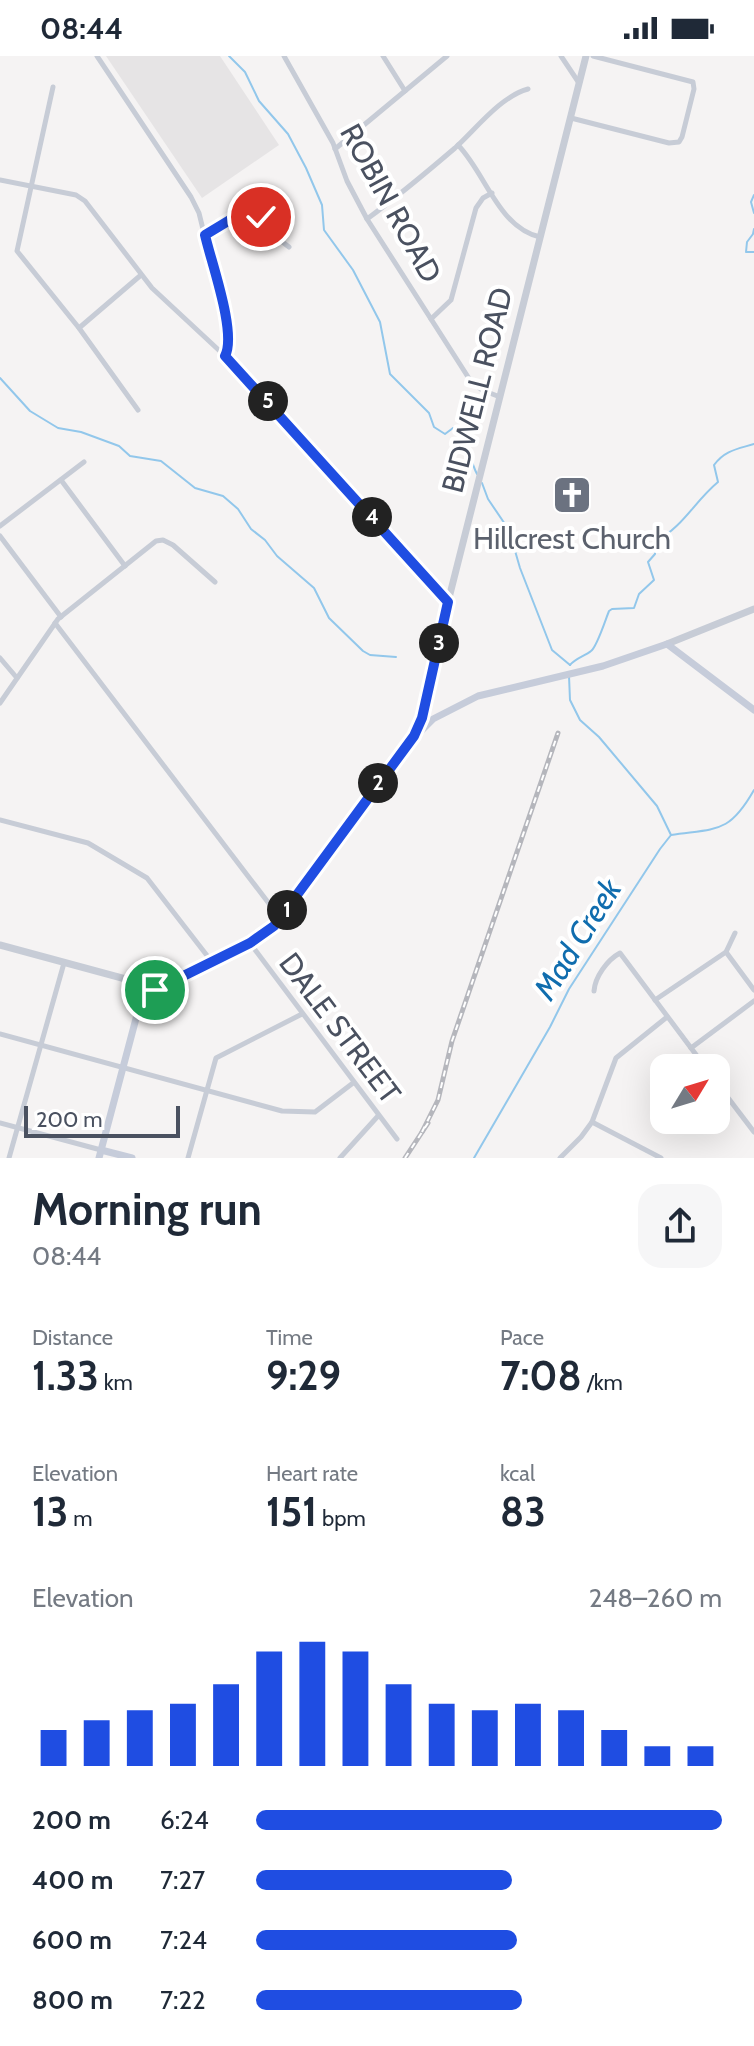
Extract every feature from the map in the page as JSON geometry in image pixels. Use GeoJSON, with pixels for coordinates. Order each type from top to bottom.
{"type":"FeatureCollection","features":[{"type":"Feature","properties":{"kind":"main road"},"geometry":{"type":"LineString","coordinates":[[132,1158],[100,1154],[144,997],[250,943],[281,919],[414,736],[447,710],[475,697],[603,666],[667,644],[754,710]]}},
{"type":"Feature","properties":{"kind":"street"},"geometry":{"type":"LineString","coordinates":[[97,56],[191,197],[205,235],[228,331],[225,356]]}},
{"type":"Feature","properties":{"kind":"street","name":"ROBIN ROAD"},"geometry":{"type":"LineString","coordinates":[[284,56],[335,149],[367,219],[470,380],[482,390],[500,397]]}},
{"type":"Feature","properties":{"kind":"street"},"geometry":{"type":"LineString","coordinates":[[383,56],[405,91]]}},
{"type":"Feature","properties":{"kind":"street"},"geometry":{"type":"LineString","coordinates":[[335,149],[447,56]]}},
{"type":"Feature","properties":{"kind":"street"},"geometry":{"type":"LineString","coordinates":[[561,56],[579,83]]}},
{"type":"Feature","properties":{"kind":"street","name":"BIDWELL ROAD"},"geometry":{"type":"LineString","coordinates":[[414,736],[422,718],[448,602],[586,56]]}},
{"type":"Feature","properties":{"kind":"street"},"geometry":{"type":"LineString","coordinates":[[570,117],[669,143],[679,142],[682,137],[693,82],[593,56]]}},
{"type":"Feature","properties":{"kind":"street"},"geometry":{"type":"LineString","coordinates":[[53,87],[17,251],[79,328],[138,410]]}},
{"type":"Feature","properties":{"kind":"street"},"geometry":{"type":"LineString","coordinates":[[367,219],[513,96],[528,89]]}},
{"type":"Feature","properties":{"kind":"street"},"geometry":{"type":"LineString","coordinates":[[458,145],[513,223],[527,234],[540,237]]}},
{"type":"Feature","properties":{"kind":"street"},"geometry":{"type":"LineString","coordinates":[[0,180],[81,197],[141,275],[225,356],[448,602]]}},
{"type":"Feature","properties":{"kind":"street"},"geometry":{"type":"LineString","coordinates":[[431,319],[451,300],[476,208],[483,198],[492,193]]}},
{"type":"Feature","properties":{"kind":"street"},"geometry":{"type":"LineString","coordinates":[[205,235],[267,196]]}},
{"type":"Feature","properties":{"kind":"street"},"geometry":{"type":"LineString","coordinates":[[253,206],[276,237],[289,247]]}},
{"type":"Feature","properties":{"kind":"street"},"geometry":{"type":"LineString","coordinates":[[79,328],[141,275]]}},
{"type":"Feature","properties":{"kind":"street"},"geometry":{"type":"LineString","coordinates":[[0,526],[84,462]]}},
{"type":"Feature","properties":{"kind":"street"},"geometry":{"type":"LineString","coordinates":[[61,480],[125,566]]}},
{"type":"Feature","properties":{"kind":"street"},"geometry":{"type":"LineString","coordinates":[[0,536],[61,617]]}},
{"type":"Feature","properties":{"kind":"street"},"geometry":{"type":"LineString","coordinates":[[0,703],[55,623],[159,540],[173,545],[215,582]]}},
{"type":"Feature","properties":{"kind":"street"},"geometry":{"type":"LineString","coordinates":[[667,644],[754,609]]}},
{"type":"Feature","properties":{"kind":"street"},"geometry":{"type":"LineString","coordinates":[[55,623],[281,919]]}},
{"type":"Feature","properties":{"kind":"street"},"geometry":{"type":"LineString","coordinates":[[0,658],[17,678]]}},
{"type":"Feature","properties":{"kind":"street"},"geometry":{"type":"LineString","coordinates":[[0,820],[88,843],[147,878],[212,962]]}},
{"type":"Feature","properties":{"kind":"street"},"geometry":{"type":"LineString","coordinates":[[655,1001],[726,952],[735,933]]}},
{"type":"Feature","properties":{"kind":"street","name":"DALE STREET"},"geometry":{"type":"LineString","coordinates":[[250,943],[397,1139]]}},
{"type":"Feature","properties":{"kind":"street"},"geometry":{"type":"LineString","coordinates":[[0,945],[133,981],[151,992]]}},
{"type":"Feature","properties":{"kind":"street"},"geometry":{"type":"LineString","coordinates":[[726,952],[754,990]]}},
{"type":"Feature","properties":{"kind":"street"},"geometry":{"type":"LineString","coordinates":[[594,991],[608,963],[620,953],[696,1054]]}},
{"type":"Feature","properties":{"kind":"street"},"geometry":{"type":"LineString","coordinates":[[9,1158],[64,962]]}},
{"type":"Feature","properties":{"kind":"street"},"geometry":{"type":"LineString","coordinates":[[691,1048],[754,1001]]}},
{"type":"Feature","properties":{"kind":"street"},"geometry":{"type":"LineString","coordinates":[[188,1158],[214,1062],[219,1055],[302,1014]]}},
{"type":"Feature","properties":{"kind":"street"},"geometry":{"type":"LineString","coordinates":[[560,1158],[592,1122],[616,1058],[667,1017]]}},
{"type":"Feature","properties":{"kind":"street"},"geometry":{"type":"LineString","coordinates":[[0,1034],[282,1111],[307,1113],[319,1109],[353,1083]]}},
{"type":"Feature","properties":{"kind":"street"},"geometry":{"type":"LineString","coordinates":[[730,1100],[754,1132]]}},
{"type":"Feature","properties":{"kind":"street"},"geometry":{"type":"LineString","coordinates":[[340,1158],[378,1116]]}},
{"type":"Feature","properties":{"kind":"street"},"geometry":{"type":"LineString","coordinates":[[592,1122],[661,1158]]}},
{"type":"Feature","properties":{"kind":"street"},"geometry":{"type":"LineString","coordinates":[[0,1123],[100,1154]]}},
{"type":"Feature","properties":{"kind":"shaded area"},"geometry":{"type":"Polygon","coordinates":[[[106,56],[220,56],[279,145],[202,198],[106,56]]]}},
{"type":"Feature","properties":{"kind":"waterway"},"geometry":{"type":"LineString","coordinates":[[229,56],[245,72],[259,101],[288,134],[306,168],[322,205],[324,230],[353,270],[380,322],[390,374],[429,413],[434,427],[445,434],[459,428],[477,474]]}},
{"type":"Feature","properties":{"kind":"waterway"},"geometry":{"type":"LineString","coordinates":[[754,195],[751,202],[754,213]]}},
{"type":"Feature","properties":{"kind":"waterway"},"geometry":{"type":"LineString","coordinates":[[754,229],[746,252],[754,252]]}},
{"type":"Feature","properties":{"kind":"waterway"},"geometry":{"type":"LineString","coordinates":[[0,378],[30,411],[58,428],[81,432],[119,446],[130,456],[161,461],[195,488],[223,496],[238,509],[251,529],[265,540],[277,556],[314,588],[329,618],[363,651],[370,655],[396,657]]}},
{"type":"Feature","properties":{"kind":"waterway"},"geometry":{"type":"LineString","coordinates":[[570,665],[593,648],[609,611],[634,608],[639,594],[654,580],[648,562],[655,554],[655,542],[674,529],[718,482],[714,465],[718,460],[727,453],[754,444]]}},
{"type":"Feature","properties":{"kind":"waterway"},"geometry":{"type":"LineString","coordinates":[[482,483],[488,499],[509,530],[520,568],[552,650],[570,665]]}},
{"type":"Feature","properties":{"kind":"waterway"},"geometry":{"type":"LineString","coordinates":[[569,676],[570,700],[580,720],[599,737],[657,806],[671,835]]}},
{"type":"Feature","properties":{"kind":"waterway","name":"Mad Creek"},"geometry":{"type":"LineString","coordinates":[[474,1158],[569,989],[660,849],[671,835],[711,829],[729,822],[754,790]]}},
{"type":"Feature","properties":{"kind":"railway"},"geometry":{"type":"LineString","coordinates":[[422,1132],[438,1100],[452,1041],[558,733]]}},
{"type":"Feature","properties":{"kind":"railway"},"geometry":{"type":"LineString","coordinates":[[405,1158],[428,1123]]}},
{"type":"Feature","properties":{"kind":"place","name":"Hillcrest Church"},"geometry":{"type":"Point","coordinates":[572,495]}},
{"type":"Feature","properties":{"kind":"route"},"geometry":{"type":"LineString","coordinates":[[155,990],[250,943],[281,919],[414,736],[422,718],[448,602],[225,356],[228,352],[228,331],[205,235],[253,206],[261,217]]}}]}
